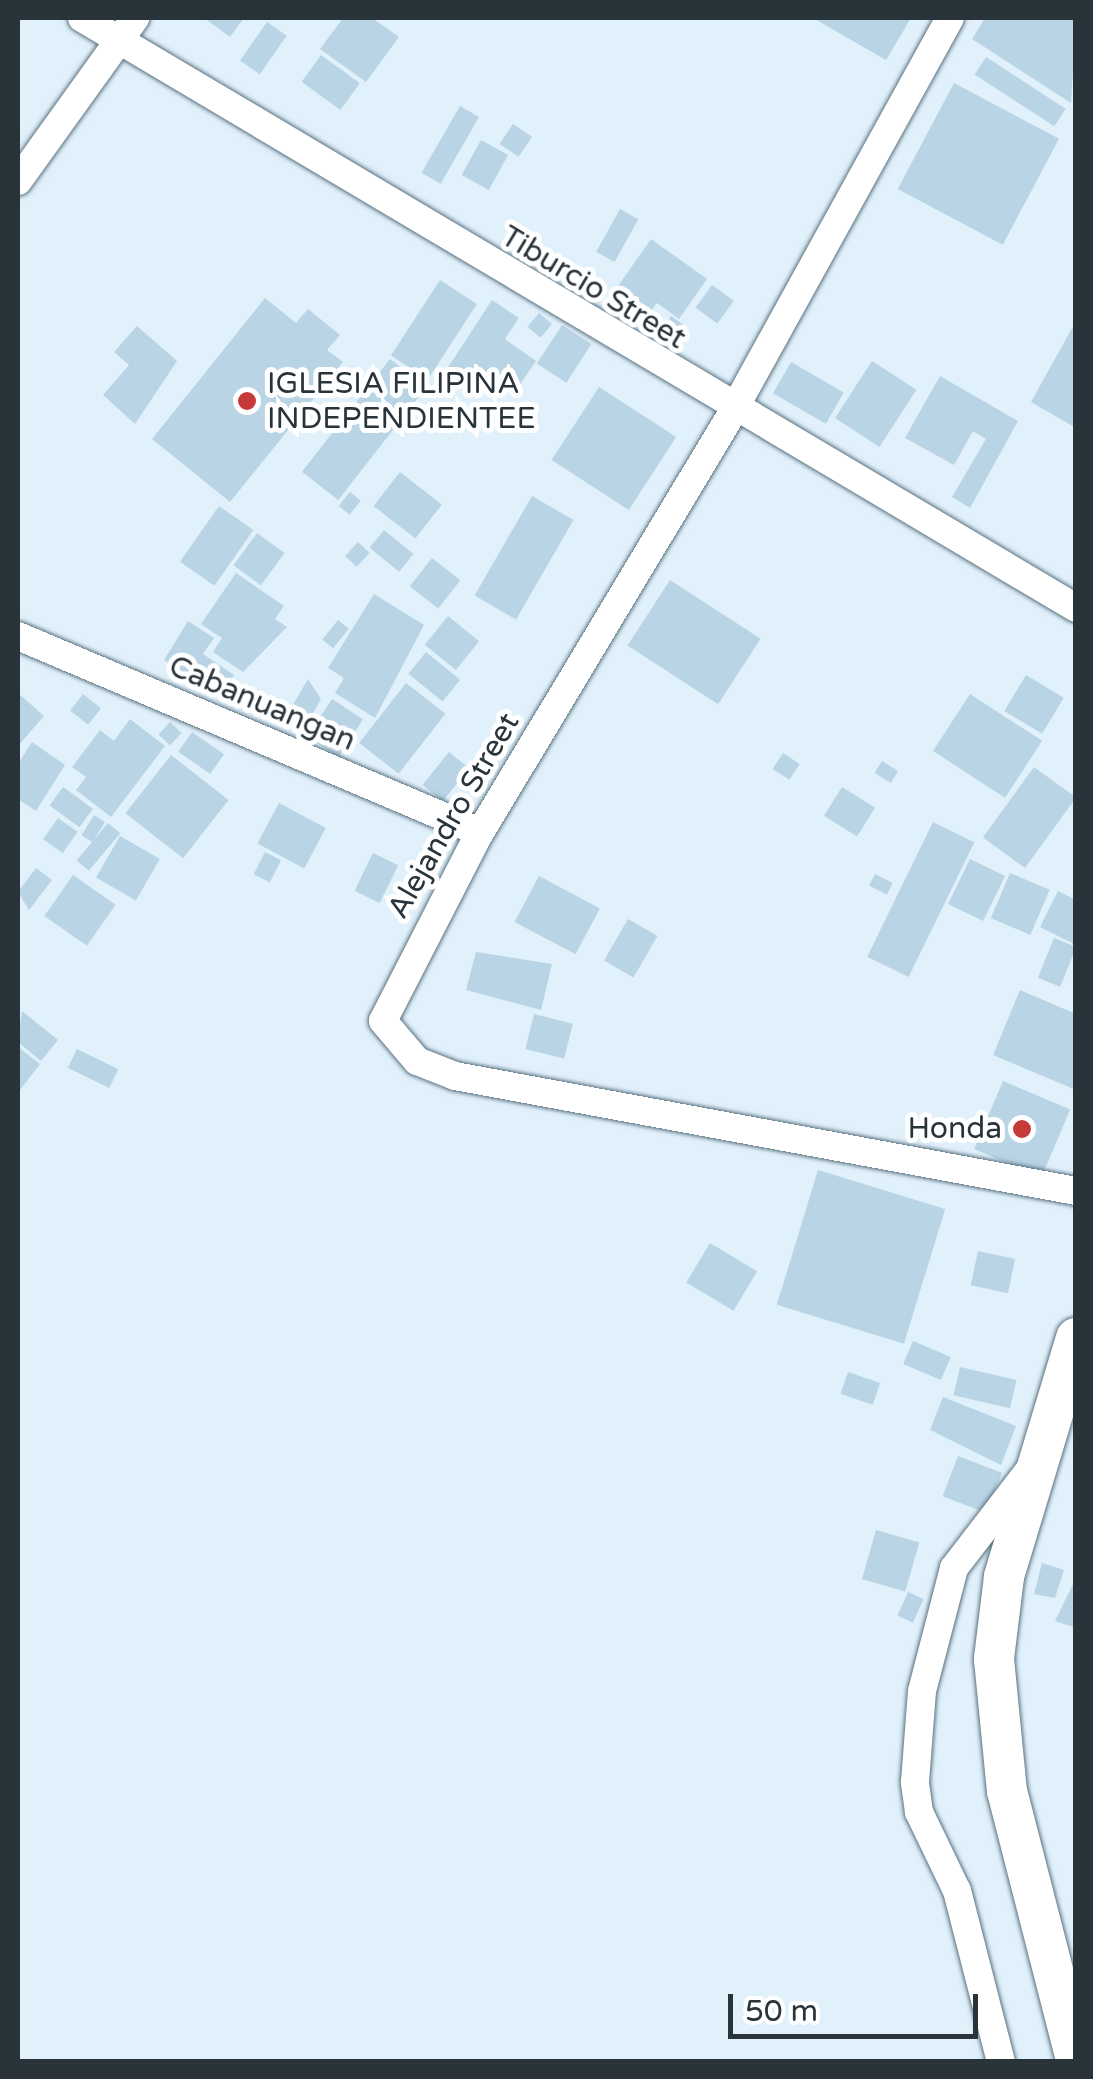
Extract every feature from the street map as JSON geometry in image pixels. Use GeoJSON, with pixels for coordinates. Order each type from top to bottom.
{"type":"FeatureCollection","features":[{"type":"Feature","properties":{"kind":"main road"},"geometry":{"type":"LineString","coordinates":[[1076,1338],[1004,1578],[994,1659],[1007,1791],[1076,2060]]}},
{"type":"Feature","properties":{"kind":"street","name":"Tiburcio Street"},"geometry":{"type":"LineString","coordinates":[[82,18],[734,410],[1076,608]]}},
{"type":"Feature","properties":{"kind":"street"},"geometry":{"type":"LineString","coordinates":[[18,182],[134,18]]}},
{"type":"Feature","properties":{"kind":"street","name":"Alejandro Street"},"geometry":{"type":"LineString","coordinates":[[950,18],[734,410],[480,832],[385,1002],[389,1032],[417,1061],[455,1076],[1076,1192]]}},
{"type":"Feature","properties":{"kind":"street","name":"Cabanuangan"},"geometry":{"type":"LineString","coordinates":[[18,636],[480,832]]}},
{"type":"Feature","properties":{"kind":"street"},"geometry":{"type":"LineString","coordinates":[[1001,2062],[957,1891],[916,1799],[922,1691],[954,1568],[1040,1458]]}},
{"type":"Feature","properties":{"kind":"building"},"geometry":{"type":"Polygon","coordinates":[[[204,18],[244,18],[230,37],[204,18]]]}},
{"type":"Feature","properties":{"kind":"building"},"geometry":{"type":"Polygon","coordinates":[[[343,18],[372,18],[399,37],[366,82],[320,49],[343,18]]]}},
{"type":"Feature","properties":{"kind":"building"},"geometry":{"type":"Polygon","coordinates":[[[813,18],[911,18],[886,60],[813,18]]]}},
{"type":"Feature","properties":{"kind":"building"},"geometry":{"type":"Polygon","coordinates":[[[985,18],[1076,18],[1071,103],[972,39],[985,18]]]}},
{"type":"Feature","properties":{"kind":"building"},"geometry":{"type":"Polygon","coordinates":[[[267,22],[287,36],[260,74],[240,61],[267,22]]]}},
{"type":"Feature","properties":{"kind":"building"},"geometry":{"type":"Polygon","coordinates":[[[321,55],[360,83],[340,110],[302,82],[321,55]]]}},
{"type":"Feature","properties":{"kind":"building"},"geometry":{"type":"Polygon","coordinates":[[[986,57],[1066,109],[1054,126],[975,75],[986,57]]]}},
{"type":"Feature","properties":{"kind":"building"},"geometry":{"type":"Polygon","coordinates":[[[954,83],[1059,139],[1003,245],[898,189],[954,83]]]}},
{"type":"Feature","properties":{"kind":"building"},"geometry":{"type":"Polygon","coordinates":[[[460,106],[479,117],[441,184],[422,173],[460,106]]]}},
{"type":"Feature","properties":{"kind":"building"},"geometry":{"type":"Polygon","coordinates":[[[513,124],[532,137],[519,157],[500,144],[513,124]]]}},
{"type":"Feature","properties":{"kind":"building"},"geometry":{"type":"Polygon","coordinates":[[[481,140],[508,155],[489,190],[462,175],[481,140]]]}},
{"type":"Feature","properties":{"kind":"building"},"geometry":{"type":"Polygon","coordinates":[[[620,209],[638,219],[615,262],[596,252],[620,209]]]}},
{"type":"Feature","properties":{"kind":"building"},"geometry":{"type":"Polygon","coordinates":[[[651,239],[707,279],[679,319],[657,303],[644,320],[611,296],[651,239]]]}},
{"type":"Feature","properties":{"kind":"building"},"geometry":{"type":"Polygon","coordinates":[[[440,280],[477,304],[428,379],[391,355],[440,280]]]}},
{"type":"Feature","properties":{"kind":"building"},"geometry":{"type":"Polygon","coordinates":[[[712,285],[734,301],[717,324],[696,308],[712,285]]]}},
{"type":"Feature","properties":{"kind":"building","name":"IGLESIA FILIPINA INDEPENDIENTEE"},"geometry":{"type":"Polygon","coordinates":[[[265,298],[296,323],[308,309],[340,335],[327,350],[343,362],[230,502],[152,439],[265,298]]]}},
{"type":"Feature","properties":{"kind":"building"},"geometry":{"type":"Polygon","coordinates":[[[492,300],[519,318],[505,339],[536,361],[515,392],[485,371],[471,393],[443,375],[492,300]]]}},
{"type":"Feature","properties":{"kind":"building"},"geometry":{"type":"Polygon","coordinates":[[[539,313],[552,324],[540,338],[527,327],[539,313]]]}},
{"type":"Feature","properties":{"kind":"building"},"geometry":{"type":"Polygon","coordinates":[[[671,316],[684,325],[674,340],[661,331],[671,316]]]}},
{"type":"Feature","properties":{"kind":"building"},"geometry":{"type":"Polygon","coordinates":[[[1076,321],[1076,428],[1031,402],[1076,321]]]}},
{"type":"Feature","properties":{"kind":"building"},"geometry":{"type":"Polygon","coordinates":[[[562,325],[591,344],[566,383],[537,364],[562,325]]]}},
{"type":"Feature","properties":{"kind":"building"},"geometry":{"type":"Polygon","coordinates":[[[137,326],[177,361],[135,424],[103,395],[129,365],[114,352],[137,326]]]}},
{"type":"Feature","properties":{"kind":"building"},"geometry":{"type":"Polygon","coordinates":[[[390,359],[426,387],[338,500],[302,472],[390,359]]]}},
{"type":"Feature","properties":{"kind":"building"},"geometry":{"type":"Polygon","coordinates":[[[872,361],[916,390],[879,447],[835,418],[872,361]]]}},
{"type":"Feature","properties":{"kind":"building"},"geometry":{"type":"Polygon","coordinates":[[[791,362],[844,392],[826,424],[773,393],[791,362]]]}},
{"type":"Feature","properties":{"kind":"building"},"geometry":{"type":"Polygon","coordinates":[[[940,376],[1018,421],[970,508],[952,497],[986,439],[973,431],[954,465],[905,438],[940,376]]]}},
{"type":"Feature","properties":{"kind":"building"},"geometry":{"type":"Polygon","coordinates":[[[599,387],[676,437],[629,510],[552,460],[599,387]]]}},
{"type":"Feature","properties":{"kind":"building"},"geometry":{"type":"Polygon","coordinates":[[[400,472],[442,505],[415,539],[374,506],[400,472]]]}},
{"type":"Feature","properties":{"kind":"building"},"geometry":{"type":"Polygon","coordinates":[[[350,492],[361,501],[350,515],[339,506],[350,492]]]}},
{"type":"Feature","properties":{"kind":"building"},"geometry":{"type":"Polygon","coordinates":[[[532,496],[574,520],[516,620],[475,596],[532,496]]]}},
{"type":"Feature","properties":{"kind":"building"},"geometry":{"type":"Polygon","coordinates":[[[219,506],[253,530],[214,586],[180,562],[219,506]]]}},
{"type":"Feature","properties":{"kind":"building"},"geometry":{"type":"Polygon","coordinates":[[[384,530],[414,554],[399,572],[370,548],[384,530]]]}},
{"type":"Feature","properties":{"kind":"building"},"geometry":{"type":"Polygon","coordinates":[[[257,533],[285,553],[261,585],[233,565],[257,533]]]}},
{"type":"Feature","properties":{"kind":"building"},"geometry":{"type":"Polygon","coordinates":[[[358,542],[370,553],[357,567],[345,556],[358,542]]]}},
{"type":"Feature","properties":{"kind":"building"},"geometry":{"type":"Polygon","coordinates":[[[432,558],[460,580],[438,609],[410,586],[432,558]]]}},
{"type":"Feature","properties":{"kind":"building"},"geometry":{"type":"Polygon","coordinates":[[[236,573],[284,606],[275,619],[287,627],[243,672],[213,652],[222,638],[201,624],[236,573]]]}},
{"type":"Feature","properties":{"kind":"building"},"geometry":{"type":"Polygon","coordinates":[[[670,580],[761,639],[718,704],[628,645],[670,580]]]}},
{"type":"Feature","properties":{"kind":"building"},"geometry":{"type":"Polygon","coordinates":[[[374,594],[424,625],[375,718],[335,693],[344,678],[328,668],[374,594]]]}},
{"type":"Feature","properties":{"kind":"building"},"geometry":{"type":"Polygon","coordinates":[[[448,616],[479,641],[456,670],[425,645],[448,616]]]}},
{"type":"Feature","properties":{"kind":"building"},"geometry":{"type":"Polygon","coordinates":[[[338,620],[349,629],[333,648],[322,639],[338,620]]]}},
{"type":"Feature","properties":{"kind":"building"},"geometry":{"type":"Polygon","coordinates":[[[188,621],[214,638],[203,654],[234,675],[220,696],[164,660],[188,621]]]}},
{"type":"Feature","properties":{"kind":"building"},"geometry":{"type":"Polygon","coordinates":[[[426,652],[460,680],[443,701],[408,674],[426,652]]]}},
{"type":"Feature","properties":{"kind":"building"},"geometry":{"type":"Polygon","coordinates":[[[1026,675],[1064,698],[1042,734],[1004,711],[1026,675]]]}},
{"type":"Feature","properties":{"kind":"building"},"geometry":{"type":"Polygon","coordinates":[[[308,679],[321,699],[302,732],[283,722],[308,679]]]}},
{"type":"Feature","properties":{"kind":"building"},"geometry":{"type":"Polygon","coordinates":[[[406,683],[445,714],[399,774],[359,743],[406,683]]]}},
{"type":"Feature","properties":{"kind":"building"},"geometry":{"type":"Polygon","coordinates":[[[18,693],[44,716],[18,746],[18,693]]]}},
{"type":"Feature","properties":{"kind":"building"},"geometry":{"type":"Polygon","coordinates":[[[83,694],[101,708],[88,725],[70,711],[83,694]]]}},
{"type":"Feature","properties":{"kind":"building"},"geometry":{"type":"Polygon","coordinates":[[[970,694],[1042,741],[1005,798],[933,751],[970,694]]]}},
{"type":"Feature","properties":{"kind":"building"},"geometry":{"type":"Polygon","coordinates":[[[332,699],[363,719],[339,757],[307,737],[332,699]]]}},
{"type":"Feature","properties":{"kind":"building"},"geometry":{"type":"Polygon","coordinates":[[[130,719],[165,746],[111,817],[76,790],[86,777],[72,767],[100,730],[114,741],[130,719]]]}},
{"type":"Feature","properties":{"kind":"building"},"geometry":{"type":"Polygon","coordinates":[[[170,722],[182,733],[170,745],[158,734],[170,722]]]}},
{"type":"Feature","properties":{"kind":"building"},"geometry":{"type":"Polygon","coordinates":[[[192,732],[224,754],[210,774],[178,752],[192,732]]]}},
{"type":"Feature","properties":{"kind":"building"},"geometry":{"type":"Polygon","coordinates":[[[32,742],[65,765],[36,811],[18,799],[18,764],[32,742]]]}},
{"type":"Feature","properties":{"kind":"building"},"geometry":{"type":"Polygon","coordinates":[[[449,752],[469,768],[443,801],[423,785],[449,752]]]}},
{"type":"Feature","properties":{"kind":"building"},"geometry":{"type":"Polygon","coordinates":[[[783,753],[800,764],[789,780],[773,769],[783,753]]]}},
{"type":"Feature","properties":{"kind":"building"},"geometry":{"type":"Polygon","coordinates":[[[171,755],[229,800],[183,858],[125,813],[171,755]]]}},
{"type":"Feature","properties":{"kind":"building"},"geometry":{"type":"Polygon","coordinates":[[[882,761],[898,771],[891,783],[875,773],[882,761]]]}},
{"type":"Feature","properties":{"kind":"building"},"geometry":{"type":"Polygon","coordinates":[[[1034,767],[1076,798],[1025,868],[983,837],[1034,767]]]}},
{"type":"Feature","properties":{"kind":"building"},"geometry":{"type":"Polygon","coordinates":[[[63,787],[93,809],[79,827],[49,806],[63,787]]]}},
{"type":"Feature","properties":{"kind":"building"},"geometry":{"type":"Polygon","coordinates":[[[842,787],[875,808],[857,837],[824,816],[842,787]]]}},
{"type":"Feature","properties":{"kind":"building"},"geometry":{"type":"Polygon","coordinates":[[[279,803],[326,828],[304,868],[257,844],[279,803]]]}},
{"type":"Feature","properties":{"kind":"building"},"geometry":{"type":"Polygon","coordinates":[[[94,815],[105,822],[92,842],[81,835],[94,815]]]}},
{"type":"Feature","properties":{"kind":"building"},"geometry":{"type":"Polygon","coordinates":[[[58,818],[78,832],[63,853],[43,839],[58,818]]]}},
{"type":"Feature","properties":{"kind":"building"},"geometry":{"type":"Polygon","coordinates":[[[933,822],[974,842],[909,977],[867,957],[933,822]]]}},
{"type":"Feature","properties":{"kind":"building"},"geometry":{"type":"Polygon","coordinates":[[[108,823],[120,833],[89,871],[77,861],[108,823]]]}},
{"type":"Feature","properties":{"kind":"building"},"geometry":{"type":"Polygon","coordinates":[[[120,836],[160,859],[136,901],[96,878],[120,836]]]}},
{"type":"Feature","properties":{"kind":"building"},"geometry":{"type":"Polygon","coordinates":[[[265,852],[281,860],[270,882],[254,874],[265,852]]]}},
{"type":"Feature","properties":{"kind":"building"},"geometry":{"type":"Polygon","coordinates":[[[373,853],[398,865],[380,903],[355,891],[373,853]]]}},
{"type":"Feature","properties":{"kind":"building"},"geometry":{"type":"Polygon","coordinates":[[[970,859],[1005,876],[983,921],[948,904],[970,859]]]}},
{"type":"Feature","properties":{"kind":"building"},"geometry":{"type":"Polygon","coordinates":[[[36,868],[52,880],[29,910],[18,892],[36,868]]]}},
{"type":"Feature","properties":{"kind":"building"},"geometry":{"type":"Polygon","coordinates":[[[1010,873],[1050,890],[1030,935],[991,918],[1010,873]]]}},
{"type":"Feature","properties":{"kind":"building"},"geometry":{"type":"Polygon","coordinates":[[[875,874],[893,883],[887,895],[869,886],[875,874]]]}},
{"type":"Feature","properties":{"kind":"building"},"geometry":{"type":"Polygon","coordinates":[[[73,875],[116,905],[87,946],[44,916],[73,875]]]}},
{"type":"Feature","properties":{"kind":"building"},"geometry":{"type":"Polygon","coordinates":[[[539,876],[600,908],[576,954],[515,922],[539,876]]]}},
{"type":"Feature","properties":{"kind":"building"},"geometry":{"type":"Polygon","coordinates":[[[1058,891],[1076,900],[1076,945],[1040,927],[1058,891]]]}},
{"type":"Feature","properties":{"kind":"building"},"geometry":{"type":"Polygon","coordinates":[[[628,919],[657,936],[633,978],[604,961],[628,919]]]}},
{"type":"Feature","properties":{"kind":"building"},"geometry":{"type":"Polygon","coordinates":[[[1054,938],[1076,947],[1060,987],[1038,978],[1054,938]]]}},
{"type":"Feature","properties":{"kind":"building"},"geometry":{"type":"Polygon","coordinates":[[[476,952],[552,964],[541,1010],[466,990],[476,952]]]}},
{"type":"Feature","properties":{"kind":"building"},"geometry":{"type":"Polygon","coordinates":[[[1020,990],[1076,1014],[1076,1090],[993,1055],[1020,990]]]}},
{"type":"Feature","properties":{"kind":"building"},"geometry":{"type":"Polygon","coordinates":[[[22,1011],[58,1040],[41,1061],[18,1042],[22,1011]]]}},
{"type":"Feature","properties":{"kind":"building"},"geometry":{"type":"Polygon","coordinates":[[[534,1014],[573,1024],[564,1059],[525,1049],[534,1014]]]}},
{"type":"Feature","properties":{"kind":"building"},"geometry":{"type":"Polygon","coordinates":[[[18,1047],[40,1064],[20,1090],[18,1088],[18,1047]]]}},
{"type":"Feature","properties":{"kind":"building"},"geometry":{"type":"Polygon","coordinates":[[[77,1049],[118,1069],[109,1088],[68,1068],[77,1049]]]}},
{"type":"Feature","properties":{"kind":"building","name":"Honda"},"geometry":{"type":"Polygon","coordinates":[[[1003,1081],[1070,1110],[1041,1178],[974,1149],[1003,1081]]]}},
{"type":"Feature","properties":{"kind":"building"},"geometry":{"type":"Polygon","coordinates":[[[818,1170],[945,1209],[904,1344],[777,1305],[818,1170]]]}},
{"type":"Feature","properties":{"kind":"building"},"geometry":{"type":"Polygon","coordinates":[[[710,1243],[757,1271],[733,1311],[686,1282],[710,1243]]]}},
{"type":"Feature","properties":{"kind":"building"},"geometry":{"type":"Polygon","coordinates":[[[978,1251],[1015,1259],[1008,1293],[971,1285],[978,1251]]]}},
{"type":"Feature","properties":{"kind":"building"},"geometry":{"type":"Polygon","coordinates":[[[913,1341],[951,1357],[941,1380],[903,1364],[913,1341]]]}},
{"type":"Feature","properties":{"kind":"building"},"geometry":{"type":"Polygon","coordinates":[[[960,1367],[1017,1380],[1010,1408],[953,1395],[960,1367]]]}},
{"type":"Feature","properties":{"kind":"building"},"geometry":{"type":"Polygon","coordinates":[[[848,1372],[880,1383],[873,1405],[841,1394],[848,1372]]]}},
{"type":"Feature","properties":{"kind":"building"},"geometry":{"type":"Polygon","coordinates":[[[943,1397],[1016,1426],[1001,1465],[930,1430],[943,1397]]]}},
{"type":"Feature","properties":{"kind":"building"},"geometry":{"type":"Polygon","coordinates":[[[958,1456],[1002,1473],[986,1513],[943,1496],[958,1456]]]}},
{"type":"Feature","properties":{"kind":"building"},"geometry":{"type":"Polygon","coordinates":[[[876,1530],[919,1542],[905,1591],[862,1579],[876,1530]]]}},
{"type":"Feature","properties":{"kind":"building"},"geometry":{"type":"Polygon","coordinates":[[[1042,1563],[1064,1570],[1055,1598],[1034,1594],[1042,1563]]]}},
{"type":"Feature","properties":{"kind":"building"},"geometry":{"type":"Polygon","coordinates":[[[1076,1578],[1076,1628],[1055,1621],[1076,1578]]]}},
{"type":"Feature","properties":{"kind":"building"},"geometry":{"type":"Polygon","coordinates":[[[908,1592],[924,1599],[913,1623],[897,1616],[908,1592]]]}},
{"type":"Feature","properties":{"kind":"place","name":"IGLESIA FILIPINA INDEPENDIENTEE"},"geometry":{"type":"Point","coordinates":[247,401]}},
{"type":"Feature","properties":{"kind":"place","name":"Honda"},"geometry":{"type":"Point","coordinates":[1022,1129]}}]}
